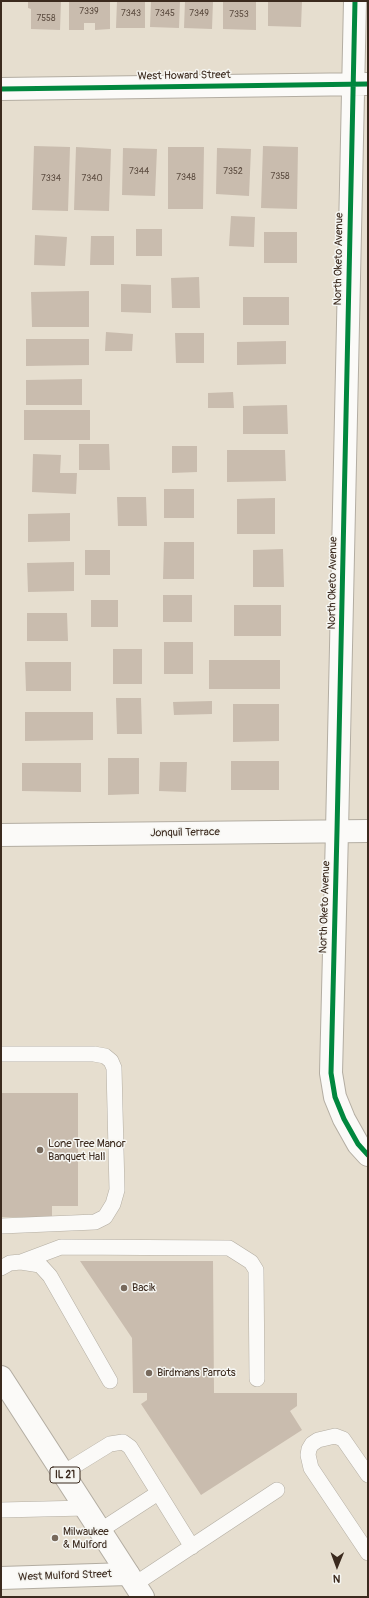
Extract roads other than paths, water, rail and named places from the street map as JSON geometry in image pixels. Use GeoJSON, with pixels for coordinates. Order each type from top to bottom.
{"type":"FeatureCollection","features":[{"type":"Feature","properties":{"kind":"street","name":"North Oketo Avenue"},"geometry":{"type":"LineString","coordinates":[[355,1],[360,84],[330,1073],[335,1097],[344,1119],[358,1144],[368,1156]]}},
{"type":"Feature","properties":{"kind":"street","name":"West Howard Street"},"geometry":{"type":"LineString","coordinates":[[1,89],[360,84]]}},
{"type":"Feature","properties":{"kind":"street","name":"Jonquil Terrace"},"geometry":{"type":"LineString","coordinates":[[1,835],[368,831]]}},
{"type":"Feature","properties":{"kind":"street","name":"IL 21"},"geometry":{"type":"LineString","coordinates":[[1,1377],[135,1585]]}},
{"type":"Feature","properties":{"kind":"street","name":"West Mulford Street"},"geometry":{"type":"LineString","coordinates":[[1,1578],[135,1585]]}},
{"type":"Feature","properties":{"kind":"lane"},"geometry":{"type":"LineString","coordinates":[[1,1054],[94,1054],[105,1056],[111,1061],[114,1068],[117,1190],[113,1204],[105,1217],[94,1222],[1,1226]]}},
{"type":"Feature","properties":{"kind":"lane"},"geometry":{"type":"LineString","coordinates":[[1,1268],[10,1263],[21,1262],[61,1248],[230,1248],[251,1262],[256,1270],[257,1379]]}},
{"type":"Feature","properties":{"kind":"lane"},"geometry":{"type":"LineString","coordinates":[[21,1262],[40,1265],[50,1276],[110,1381]]}},
{"type":"Feature","properties":{"kind":"lane"},"geometry":{"type":"LineString","coordinates":[[368,1475],[344,1438],[335,1436],[322,1438],[312,1444],[309,1449],[308,1455],[311,1468],[368,1553]]}},
{"type":"Feature","properties":{"kind":"lane"},"geometry":{"type":"LineString","coordinates":[[63,1473],[110,1444],[123,1442],[130,1447],[192,1547]]}},
{"type":"Feature","properties":{"kind":"lane"},"geometry":{"type":"LineString","coordinates":[[135,1585],[278,1490]]}},
{"type":"Feature","properties":{"kind":"lane"},"geometry":{"type":"LineString","coordinates":[[100,1530],[158,1493]]}},
{"type":"Feature","properties":{"kind":"lane"},"geometry":{"type":"LineString","coordinates":[[1,1510],[86,1508]]}},
{"type":"Feature","properties":{"kind":"place","name":"Lone Tree Manor Banquet Hall"},"geometry":{"type":"Point","coordinates":[40,1150]}},
{"type":"Feature","properties":{"kind":"place","name":"Bacik"},"geometry":{"type":"Point","coordinates":[124,1288]}},
{"type":"Feature","properties":{"kind":"place","name":"Birdmans Parrots"},"geometry":{"type":"Point","coordinates":[149,1373]}},
{"type":"Feature","properties":{"kind":"place","name":"Milwaukee & Mulford"},"geometry":{"type":"Point","coordinates":[55,1538]}}]}
